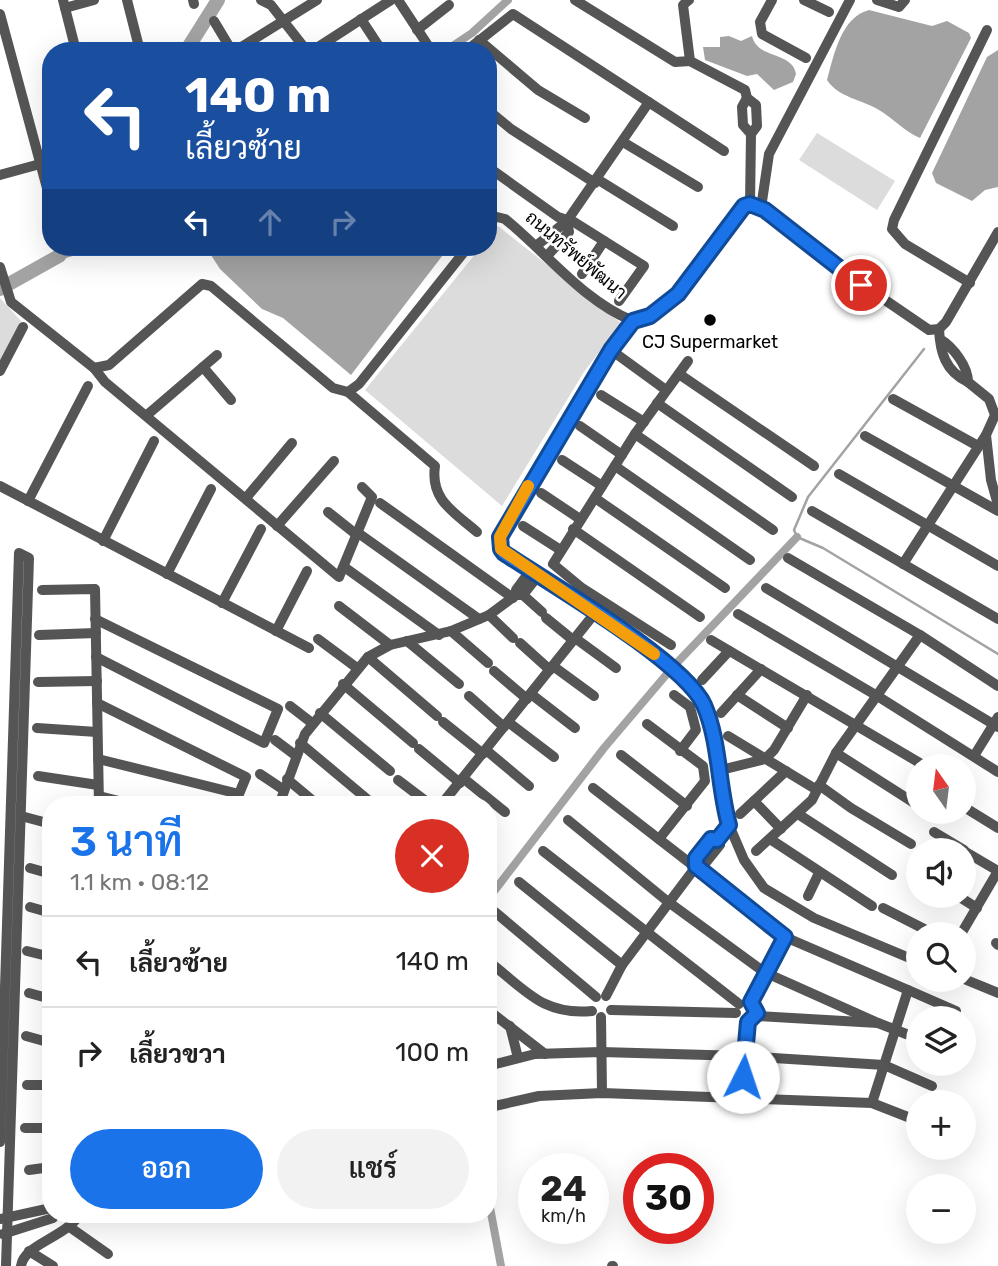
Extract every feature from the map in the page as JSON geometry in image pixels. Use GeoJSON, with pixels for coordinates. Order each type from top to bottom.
{"type":"FeatureCollection","features":[{"type":"Feature","properties":{"kind":"street"},"geometry":{"type":"LineString","coordinates":[[74,42],[64,4],[94,0]]}},
{"type":"Feature","properties":{"kind":"street"},"geometry":{"type":"LineString","coordinates":[[127,0],[138,42]]}},
{"type":"Feature","properties":{"kind":"street"},"geometry":{"type":"LineString","coordinates":[[248,42],[317,0]]}},
{"type":"Feature","properties":{"kind":"street"},"geometry":{"type":"LineString","coordinates":[[325,42],[391,0]]}},
{"type":"Feature","properties":{"kind":"street"},"geometry":{"type":"LineString","coordinates":[[398,0],[425,42]]}},
{"type":"Feature","properties":{"kind":"street"},"geometry":{"type":"LineString","coordinates":[[575,0],[675,62],[690,61],[745,90],[747,98],[743,107],[743,125],[751,134],[750,204],[761,208],[912,322],[939,334],[951,345],[968,374],[968,382],[996,407],[986,435],[903,564]]}},
{"type":"Feature","properties":{"kind":"street"},"geometry":{"type":"LineString","coordinates":[[772,0],[760,22],[762,34],[806,58]]}},
{"type":"Feature","properties":{"kind":"street"},"geometry":{"type":"LineString","coordinates":[[804,0],[830,12]]}},
{"type":"Feature","properties":{"kind":"street"},"geometry":{"type":"LineString","coordinates":[[761,208],[769,154],[850,0]]}},
{"type":"Feature","properties":{"kind":"street"},"geometry":{"type":"LineString","coordinates":[[877,0],[899,7],[905,0]]}},
{"type":"Feature","properties":{"kind":"street"},"geometry":{"type":"LineString","coordinates":[[268,2],[302,42]]}},
{"type":"Feature","properties":{"kind":"street"},"geometry":{"type":"LineString","coordinates":[[682,2],[690,61]]}},
{"type":"Feature","properties":{"kind":"street"},"geometry":{"type":"LineString","coordinates":[[417,30],[449,5]]}},
{"type":"Feature","properties":{"kind":"street"},"geometry":{"type":"LineString","coordinates":[[0,14],[42,153]]}},
{"type":"Feature","properties":{"kind":"street"},"geometry":{"type":"LineString","coordinates":[[480,42],[478,40],[513,14],[724,151]]}},
{"type":"Feature","properties":{"kind":"street"},"geometry":{"type":"LineString","coordinates":[[361,19],[376,42]]}},
{"type":"Feature","properties":{"kind":"street"},"geometry":{"type":"LineString","coordinates":[[214,21],[227,42]]}},
{"type":"Feature","properties":{"kind":"street"},"geometry":{"type":"LineString","coordinates":[[970,283],[905,244],[892,229],[987,30]]}},
{"type":"Feature","properties":{"kind":"street"},"geometry":{"type":"LineString","coordinates":[[497,56],[538,90],[585,118]]}},
{"type":"Feature","properties":{"kind":"street"},"geometry":{"type":"LineString","coordinates":[[536,246],[567,220],[649,102]]}},
{"type":"Feature","properties":{"kind":"street"},"geometry":{"type":"LineString","coordinates":[[497,117],[511,129],[673,226]]}},
{"type":"Feature","properties":{"kind":"street"},"geometry":{"type":"LineString","coordinates":[[623,142],[698,187]]}},
{"type":"Feature","properties":{"kind":"street"},"geometry":{"type":"LineString","coordinates":[[0,175],[42,164]]}},
{"type":"Feature","properties":{"kind":"street"},"geometry":{"type":"LineString","coordinates":[[497,173],[567,220],[644,266],[619,301]]}},
{"type":"Feature","properties":{"kind":"street","name":"ถนนทรัพย์พัฒนา"},"geometry":{"type":"LineString","coordinates":[[497,217],[505,219],[606,305],[633,321],[650,316],[678,294],[737,212],[750,204]]}},
{"type":"Feature","properties":{"kind":"street"},"geometry":{"type":"LineString","coordinates":[[547,256],[569,232],[567,220]]}},
{"type":"Feature","properties":{"kind":"street"},"geometry":{"type":"LineString","coordinates":[[939,334],[998,232]]}},
{"type":"Feature","properties":{"kind":"street"},"geometry":{"type":"LineString","coordinates":[[582,275],[604,241]]}},
{"type":"Feature","properties":{"kind":"street"},"geometry":{"type":"LineString","coordinates":[[348,392],[359,384],[461,256]]}},
{"type":"Feature","properties":{"kind":"street"},"geometry":{"type":"LineString","coordinates":[[1,270],[8,297],[339,578],[372,498],[362,487]]}},
{"type":"Feature","properties":{"kind":"street"},"geometry":{"type":"LineString","coordinates":[[94,368],[109,365],[202,284],[211,286],[333,388],[348,392],[435,466],[433,484],[437,493],[477,532]]}},
{"type":"Feature","properties":{"kind":"street"},"geometry":{"type":"LineString","coordinates":[[633,321],[611,350],[500,537],[501,549],[663,659],[682,675],[704,706],[729,825],[753,874],[770,892],[814,919],[906,957]]}},
{"type":"Feature","properties":{"kind":"street"},"geometry":{"type":"LineString","coordinates":[[0,371],[23,327]]}},
{"type":"Feature","properties":{"kind":"street"},"geometry":{"type":"LineString","coordinates":[[611,350],[666,390]]}},
{"type":"Feature","properties":{"kind":"street"},"geometry":{"type":"LineString","coordinates":[[147,415],[217,355]]}},
{"type":"Feature","properties":{"kind":"street"},"geometry":{"type":"LineString","coordinates":[[671,645],[553,564],[559,550],[635,434],[688,360]]}},
{"type":"Feature","properties":{"kind":"street"},"geometry":{"type":"LineString","coordinates":[[203,367],[231,400]]}},
{"type":"Feature","properties":{"kind":"street"},"geometry":{"type":"LineString","coordinates":[[679,374],[814,466]]}},
{"type":"Feature","properties":{"kind":"street"},"geometry":{"type":"LineString","coordinates":[[28,501],[88,386]]}},
{"type":"Feature","properties":{"kind":"street"},"geometry":{"type":"LineString","coordinates":[[601,395],[644,422]]}},
{"type":"Feature","properties":{"kind":"street"},"geometry":{"type":"LineString","coordinates":[[894,399],[978,446]]}},
{"type":"Feature","properties":{"kind":"street"},"geometry":{"type":"LineString","coordinates":[[657,403],[792,497]]}},
{"type":"Feature","properties":{"kind":"street"},"geometry":{"type":"LineString","coordinates":[[580,426],[622,455]]}},
{"type":"Feature","properties":{"kind":"street"},"geometry":{"type":"LineString","coordinates":[[635,434],[773,530]]}},
{"type":"Feature","properties":{"kind":"street"},"geometry":{"type":"LineString","coordinates":[[986,435],[991,480],[998,505]]}},
{"type":"Feature","properties":{"kind":"street"},"geometry":{"type":"LineString","coordinates":[[865,436],[998,510]]}},
{"type":"Feature","properties":{"kind":"street"},"geometry":{"type":"LineString","coordinates":[[103,541],[154,441]]}},
{"type":"Feature","properties":{"kind":"street"},"geometry":{"type":"LineString","coordinates":[[246,498],[292,443]]}},
{"type":"Feature","properties":{"kind":"street"},"geometry":{"type":"LineString","coordinates":[[562,460],[602,486]]}},
{"type":"Feature","properties":{"kind":"street"},"geometry":{"type":"LineString","coordinates":[[277,526],[334,461]]}},
{"type":"Feature","properties":{"kind":"street"},"geometry":{"type":"LineString","coordinates":[[615,466],[750,560]]}},
{"type":"Feature","properties":{"kind":"street"},"geometry":{"type":"LineString","coordinates":[[839,474],[998,566]]}},
{"type":"Feature","properties":{"kind":"street"},"geometry":{"type":"LineString","coordinates":[[0,486],[309,648]]}},
{"type":"Feature","properties":{"kind":"street"},"geometry":{"type":"LineString","coordinates":[[167,574],[211,489]]}},
{"type":"Feature","properties":{"kind":"street"},"geometry":{"type":"LineString","coordinates":[[541,493],[580,519]]}},
{"type":"Feature","properties":{"kind":"street"},"geometry":{"type":"LineString","coordinates":[[595,498],[725,588]]}},
{"type":"Feature","properties":{"kind":"street"},"geometry":{"type":"LineString","coordinates":[[380,503],[518,596],[615,668]]}},
{"type":"Feature","properties":{"kind":"street"},"geometry":{"type":"LineString","coordinates":[[812,511],[998,618]]}},
{"type":"Feature","properties":{"kind":"street"},"geometry":{"type":"LineString","coordinates":[[328,512],[484,617],[551,668],[594,696]]}},
{"type":"Feature","properties":{"kind":"street"},"geometry":{"type":"LineString","coordinates":[[523,526],[559,550]]}},
{"type":"Feature","properties":{"kind":"street"},"geometry":{"type":"LineString","coordinates":[[222,603],[261,529]]}},
{"type":"Feature","properties":{"kind":"street"},"geometry":{"type":"LineString","coordinates":[[573,529],[699,617]]}},
{"type":"Feature","properties":{"kind":"street"},"geometry":{"type":"LineString","coordinates":[[0,1142],[8,1066],[2,983],[19,553],[29,558],[21,816],[8,1066],[4,1219],[6,1266]]}},
{"type":"Feature","properties":{"kind":"street"},"geometry":{"type":"LineString","coordinates":[[788,558],[920,635],[998,686]]}},
{"type":"Feature","properties":{"kind":"street"},"geometry":{"type":"LineString","coordinates":[[347,569],[439,635]]}},
{"type":"Feature","properties":{"kind":"street"},"geometry":{"type":"LineString","coordinates":[[276,631],[307,571]]}},
{"type":"Feature","properties":{"kind":"street"},"geometry":{"type":"LineString","coordinates":[[282,796],[295,755],[312,723],[368,657],[390,645],[439,635],[484,617],[518,596],[534,573]]}},
{"type":"Feature","properties":{"kind":"street"},"geometry":{"type":"LineString","coordinates":[[766,588],[997,723],[975,754]]}},
{"type":"Feature","properties":{"kind":"street"},"geometry":{"type":"LineString","coordinates":[[38,776],[99,795],[95,589],[41,590]]}},
{"type":"Feature","properties":{"kind":"street"},"geometry":{"type":"LineString","coordinates":[[339,606],[390,645]]}},
{"type":"Feature","properties":{"kind":"street"},"geometry":{"type":"LineString","coordinates":[[448,796],[595,613]]}},
{"type":"Feature","properties":{"kind":"street"},"geometry":{"type":"LineString","coordinates":[[738,614],[971,754]]}},
{"type":"Feature","properties":{"kind":"street"},"geometry":{"type":"LineString","coordinates":[[95,619],[278,709],[264,743],[96,657]]}},
{"type":"Feature","properties":{"kind":"street"},"geometry":{"type":"LineString","coordinates":[[451,631],[491,667],[575,728]]}},
{"type":"Feature","properties":{"kind":"street"},"geometry":{"type":"LineString","coordinates":[[39,635],[96,633]]}},
{"type":"Feature","properties":{"kind":"street"},"geometry":{"type":"LineString","coordinates":[[756,851],[798,814],[818,788],[836,753],[879,697],[920,635]]}},
{"type":"Feature","properties":{"kind":"street"},"geometry":{"type":"LineString","coordinates":[[318,639],[357,668]]}},
{"type":"Feature","properties":{"kind":"street"},"geometry":{"type":"LineString","coordinates":[[711,640],[906,755]]}},
{"type":"Feature","properties":{"kind":"street"},"geometry":{"type":"LineString","coordinates":[[407,641],[459,684]]}},
{"type":"Feature","properties":{"kind":"street"},"geometry":{"type":"LineString","coordinates":[[702,680],[729,650]]}},
{"type":"Feature","properties":{"kind":"street"},"geometry":{"type":"LineString","coordinates":[[368,657],[440,719],[529,786]]}},
{"type":"Feature","properties":{"kind":"street"},"geometry":{"type":"LineString","coordinates":[[721,713],[761,669]]}},
{"type":"Feature","properties":{"kind":"street"},"geometry":{"type":"LineString","coordinates":[[38,682],[96,681]]}},
{"type":"Feature","properties":{"kind":"street"},"geometry":{"type":"LineString","coordinates":[[344,684],[416,746],[483,796]]}},
{"type":"Feature","properties":{"kind":"street"},"geometry":{"type":"LineString","coordinates":[[674,695],[690,707],[696,730],[680,751]]}},
{"type":"Feature","properties":{"kind":"street"},"geometry":{"type":"LineString","coordinates":[[737,695],[788,728]]}},
{"type":"Feature","properties":{"kind":"street"},"geometry":{"type":"LineString","coordinates":[[717,771],[765,759],[788,728],[807,695]]}},
{"type":"Feature","properties":{"kind":"street"},"geometry":{"type":"LineString","coordinates":[[469,696],[554,757]]}},
{"type":"Feature","properties":{"kind":"street"},"geometry":{"type":"LineString","coordinates":[[97,703],[246,777],[239,794],[98,759]]}},
{"type":"Feature","properties":{"kind":"street"},"geometry":{"type":"LineString","coordinates":[[290,706],[312,723]]}},
{"type":"Feature","properties":{"kind":"street"},"geometry":{"type":"LineString","coordinates":[[320,713],[390,771]]}},
{"type":"Feature","properties":{"kind":"street"},"geometry":{"type":"LineString","coordinates":[[647,724],[703,766],[705,781],[659,839]]}},
{"type":"Feature","properties":{"kind":"street"},"geometry":{"type":"LineString","coordinates":[[37,728],[97,732]]}},
{"type":"Feature","properties":{"kind":"street"},"geometry":{"type":"LineString","coordinates":[[728,736],[906,841]]}},
{"type":"Feature","properties":{"kind":"street"},"geometry":{"type":"LineString","coordinates":[[275,740],[295,755]]}},
{"type":"Feature","properties":{"kind":"street"},"geometry":{"type":"LineString","coordinates":[[300,743],[362,796]]}},
{"type":"Feature","properties":{"kind":"street"},"geometry":{"type":"LineString","coordinates":[[836,753],[906,798]]}},
{"type":"Feature","properties":{"kind":"street"},"geometry":{"type":"LineString","coordinates":[[621,755],[687,806]]}},
{"type":"Feature","properties":{"kind":"street"},"geometry":{"type":"LineString","coordinates":[[976,757],[998,772]]}},
{"type":"Feature","properties":{"kind":"street"},"geometry":{"type":"LineString","coordinates":[[740,814],[786,771]]}},
{"type":"Feature","properties":{"kind":"street"},"geometry":{"type":"LineString","coordinates":[[260,774],[286,784],[304,796]]}},
{"type":"Feature","properties":{"kind":"street"},"geometry":{"type":"LineString","coordinates":[[398,780],[419,796]]}},
{"type":"Feature","properties":{"kind":"street"},"geometry":{"type":"LineString","coordinates":[[593,788],[697,865],[785,937],[906,989]]}},
{"type":"Feature","properties":{"kind":"street"},"geometry":{"type":"LineString","coordinates":[[754,801],[781,829]]}},
{"type":"Feature","properties":{"kind":"street"},"geometry":{"type":"LineString","coordinates":[[497,806],[505,812]]}},
{"type":"Feature","properties":{"kind":"street"},"geometry":{"type":"LineString","coordinates":[[798,814],[892,875]]}},
{"type":"Feature","properties":{"kind":"street"},"geometry":{"type":"LineString","coordinates":[[976,814],[998,828]]}},
{"type":"Feature","properties":{"kind":"street"},"geometry":{"type":"LineString","coordinates":[[21,816],[42,822]]}},
{"type":"Feature","properties":{"kind":"street"},"geometry":{"type":"LineString","coordinates":[[568,820],[667,901],[764,972],[906,1033]]}},
{"type":"Feature","properties":{"kind":"street"},"geometry":{"type":"LineString","coordinates":[[697,865],[704,865],[720,845],[717,840],[729,825]]}},
{"type":"Feature","properties":{"kind":"street"},"geometry":{"type":"LineString","coordinates":[[934,832],[943,838]]}},
{"type":"Feature","properties":{"kind":"street"},"geometry":{"type":"LineString","coordinates":[[770,839],[820,873],[909,922]]}},
{"type":"Feature","properties":{"kind":"street"},"geometry":{"type":"LineString","coordinates":[[543,851],[646,931],[737,1009],[741,1021],[752,1019],[878,1023]]}},
{"type":"Feature","properties":{"kind":"street"},"geometry":{"type":"LineString","coordinates":[[968,922],[998,871],[976,858]]}},
{"type":"Feature","properties":{"kind":"street"},"geometry":{"type":"LineString","coordinates":[[602,1093],[601,1052],[592,1002],[601,996],[667,901],[697,865]]}},
{"type":"Feature","properties":{"kind":"street"},"geometry":{"type":"LineString","coordinates":[[30,868],[42,871]]}},
{"type":"Feature","properties":{"kind":"street"},"geometry":{"type":"LineString","coordinates":[[808,896],[820,873]]}},
{"type":"Feature","properties":{"kind":"street"},"geometry":{"type":"LineString","coordinates":[[519,882],[622,965]]}},
{"type":"Feature","properties":{"kind":"street"},"geometry":{"type":"LineString","coordinates":[[30,907],[42,910]]}},
{"type":"Feature","properties":{"kind":"street"},"geometry":{"type":"LineString","coordinates":[[497,914],[601,996],[611,1001],[611,1010]]}},
{"type":"Feature","properties":{"kind":"street"},"geometry":{"type":"LineString","coordinates":[[497,968],[548,1008],[564,1012],[596,1014],[611,1010],[737,1009],[751,1002],[764,972],[785,937]]}},
{"type":"Feature","properties":{"kind":"street"},"geometry":{"type":"LineString","coordinates":[[27,951],[42,955]]}},
{"type":"Feature","properties":{"kind":"street"},"geometry":{"type":"LineString","coordinates":[[976,984],[998,993]]}},
{"type":"Feature","properties":{"kind":"street"},"geometry":{"type":"LineString","coordinates":[[872,1103],[907,992]]}},
{"type":"Feature","properties":{"kind":"street"},"geometry":{"type":"LineString","coordinates":[[913,992],[945,1006]]}},
{"type":"Feature","properties":{"kind":"street"},"geometry":{"type":"LineString","coordinates":[[29,993],[42,997]]}},
{"type":"Feature","properties":{"kind":"street"},"geometry":{"type":"LineString","coordinates":[[742,1098],[744,1056],[752,1019],[757,1010],[751,1002]]}},
{"type":"Feature","properties":{"kind":"street"},"geometry":{"type":"LineString","coordinates":[[837,1022],[843,1006]]}},
{"type":"Feature","properties":{"kind":"street"},"geometry":{"type":"LineString","coordinates":[[497,1017],[545,1054]]}},
{"type":"Feature","properties":{"kind":"street"},"geometry":{"type":"LineString","coordinates":[[510,1026],[518,1058]]}},
{"type":"Feature","properties":{"kind":"street"},"geometry":{"type":"LineString","coordinates":[[26,1037],[42,1041]]}},
{"type":"Feature","properties":{"kind":"street"},"geometry":{"type":"LineString","coordinates":[[497,1064],[545,1054],[601,1052],[744,1056],[884,1065],[932,1086]]}},
{"type":"Feature","properties":{"kind":"street"},"geometry":{"type":"LineString","coordinates":[[27,1085],[42,1085]]}},
{"type":"Feature","properties":{"kind":"street"},"geometry":{"type":"LineString","coordinates":[[497,1105],[539,1096],[602,1093],[872,1103],[906,1116]]}},
{"type":"Feature","properties":{"kind":"street"},"geometry":{"type":"LineString","coordinates":[[25,1128],[42,1128]]}},
{"type":"Feature","properties":{"kind":"street"},"geometry":{"type":"LineString","coordinates":[[29,1170],[42,1168]]}},
{"type":"Feature","properties":{"kind":"street"},"geometry":{"type":"LineString","coordinates":[[4,1219],[42,1210]]}},
{"type":"Feature","properties":{"kind":"street"},"geometry":{"type":"LineString","coordinates":[[4,1234],[42,1222]]}},
{"type":"Feature","properties":{"kind":"street"},"geometry":{"type":"LineString","coordinates":[[21,1266],[29,1251],[71,1228],[74,1223]]}},
{"type":"Feature","properties":{"kind":"street"},"geometry":{"type":"LineString","coordinates":[[71,1228],[108,1254]]}},
{"type":"Feature","properties":{"kind":"street"},"geometry":{"type":"LineString","coordinates":[[29,1251],[53,1266]]}},
{"type":"Feature","properties":{"kind":"shaded area"},"geometry":{"type":"Polygon","coordinates":[[[869,10],[932,26],[947,21],[969,33],[971,38],[920,138],[872,106],[844,95],[827,80],[845,29],[859,14],[869,10]]]}},
{"type":"Feature","properties":{"kind":"shaded area"},"geometry":{"type":"Polygon","coordinates":[[[729,36],[741,41],[752,36],[761,49],[793,67],[796,74],[793,82],[774,90],[757,74],[747,76],[705,60],[703,47],[720,47],[720,37],[729,36]]]}},
{"type":"Feature","properties":{"kind":"shaded area"},"geometry":{"type":"Polygon","coordinates":[[[998,50],[998,187],[985,190],[972,201],[936,183],[932,173],[987,57],[998,50]]]}},
{"type":"Feature","properties":{"kind":"shaded area"},"geometry":{"type":"Polygon","coordinates":[[[817,133],[895,181],[877,210],[799,160],[817,133]]]}},
{"type":"Feature","properties":{"kind":"shaded area"},"geometry":{"type":"Polygon","coordinates":[[[497,227],[621,323],[584,372],[502,506],[365,390],[474,256],[497,256],[497,227]]]}},
{"type":"Feature","properties":{"kind":"shaded area"},"geometry":{"type":"Polygon","coordinates":[[[212,256],[442,256],[351,375],[283,318],[262,309],[220,269],[212,256]]]}},
{"type":"Feature","properties":{"kind":"shaded area"},"geometry":{"type":"Polygon","coordinates":[[[0,298],[21,321],[0,361],[0,298]]]}},
{"type":"Feature","properties":{"kind":"waterway"},"geometry":{"type":"LineString","coordinates":[[192,42],[218,0]]}},
{"type":"Feature","properties":{"kind":"waterway"},"geometry":{"type":"LineString","coordinates":[[458,42],[508,0]]}},
{"type":"Feature","properties":{"kind":"waterway"},"geometry":{"type":"LineString","coordinates":[[0,289],[59,256]]}},
{"type":"Feature","properties":{"kind":"waterway"},"geometry":{"type":"LineString","coordinates":[[924,349],[808,497],[794,530],[797,537],[823,548],[998,654]]}},
{"type":"Feature","properties":{"kind":"waterway"},"geometry":{"type":"LineString","coordinates":[[497,887],[604,748],[672,668],[797,537]]}},
{"type":"Feature","properties":{"kind":"waterway"},"geometry":{"type":"LineString","coordinates":[[493,1223],[501,1266]]}},
{"type":"Feature","properties":{"kind":"slow traffic"},"geometry":{"type":"LineString","coordinates":[[528,486],[500,537],[499,544],[504,553],[654,654]]}},
{"type":"Feature","properties":{"kind":"place","name":"CJ Supermarket"},"geometry":{"type":"Point","coordinates":[710,320]}},
{"type":"Feature","properties":{"kind":"route"},"geometry":{"type":"LineString","coordinates":[[743,1077],[748,1022],[754,1019],[757,1013],[751,1002],[764,972],[785,937],[696,866],[696,858],[711,839],[717,840],[729,825],[704,706],[699,695],[682,675],[663,659],[504,553],[499,544],[500,537],[543,460],[611,350],[633,321],[650,316],[678,294],[744,206],[757,205],[765,210],[861,285]]}}]}
